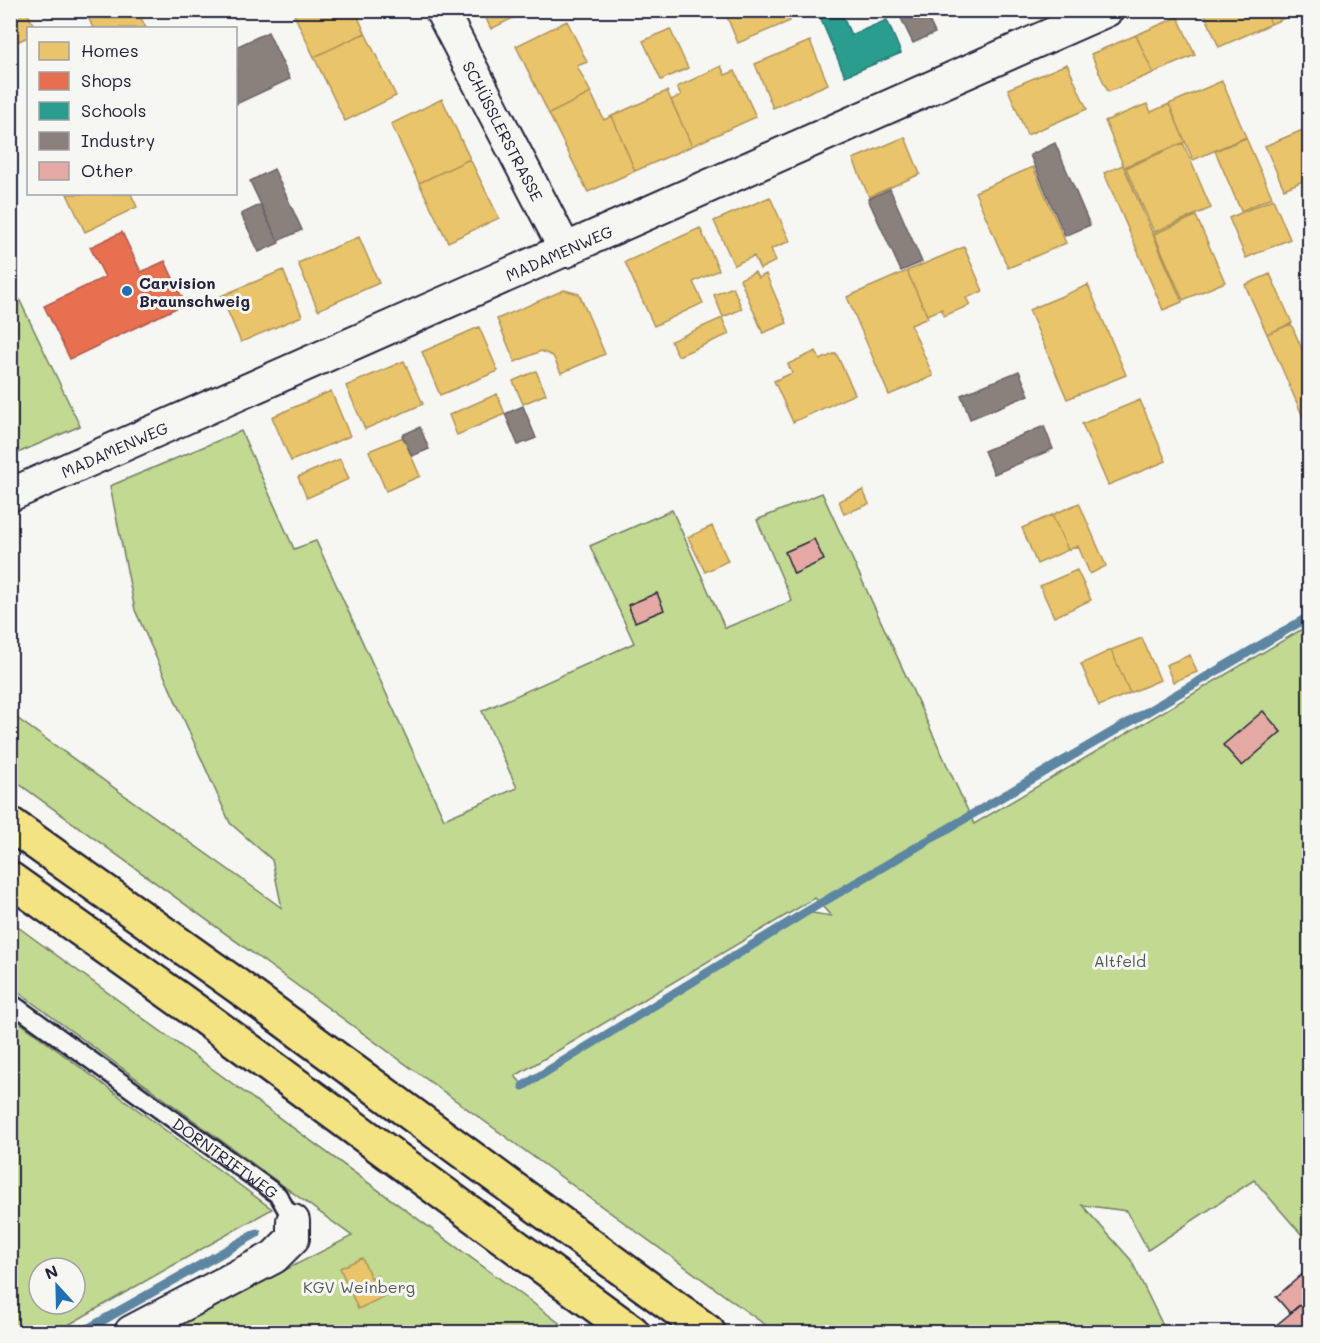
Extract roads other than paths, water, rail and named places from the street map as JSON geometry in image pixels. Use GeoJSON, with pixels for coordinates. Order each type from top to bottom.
{"type":"FeatureCollection","features":[{"type":"Feature","properties":{"kind":"highway"},"geometry":{"type":"LineString","coordinates":[[10,824],[238,987],[708,1332]]}},
{"type":"Feature","properties":{"kind":"highway"},"geometry":{"type":"LineString","coordinates":[[10,879],[187,1005],[632,1332]]}},
{"type":"Feature","properties":{"kind":"street","name":"SCHÜSSLERSTRASSE"},"geometry":{"type":"LineString","coordinates":[[441,10],[566,251]]}},
{"type":"Feature","properties":{"kind":"street","name":"MADAMENWEG"},"geometry":{"type":"LineString","coordinates":[[10,495],[1107,10]]}},
{"type":"Feature","properties":{"kind":"street","name":"DORNTRIFTWEG"},"geometry":{"type":"LineString","coordinates":[[131,1332],[274,1257],[293,1238],[293,1221]]}},
{"type":"Feature","properties":{"kind":"lane","name":"DORNTRIFTWEG"},"geometry":{"type":"LineString","coordinates":[[10,1002],[278,1195],[293,1221]]}},
{"type":"Feature","properties":{"kind":"waterway"},"geometry":{"type":"LineString","coordinates":[[523,1086],[806,912],[1310,616]]}},
{"type":"Feature","properties":{"kind":"waterway"},"geometry":{"type":"LineString","coordinates":[[82,1332],[257,1233]]}},
{"type":"Feature","properties":{"kind":"place","name":"Carvision Braunschweig"},"geometry":{"type":"Point","coordinates":[127,291]}},
{"type":"Feature","properties":{"kind":"park label","name":"Altfeld"},"geometry":{"type":"Point","coordinates":[1120,960]}},
{"type":"Feature","properties":{"kind":"park label","name":"KGV Weinberg"},"geometry":{"type":"Point","coordinates":[359,1286]}}]}
